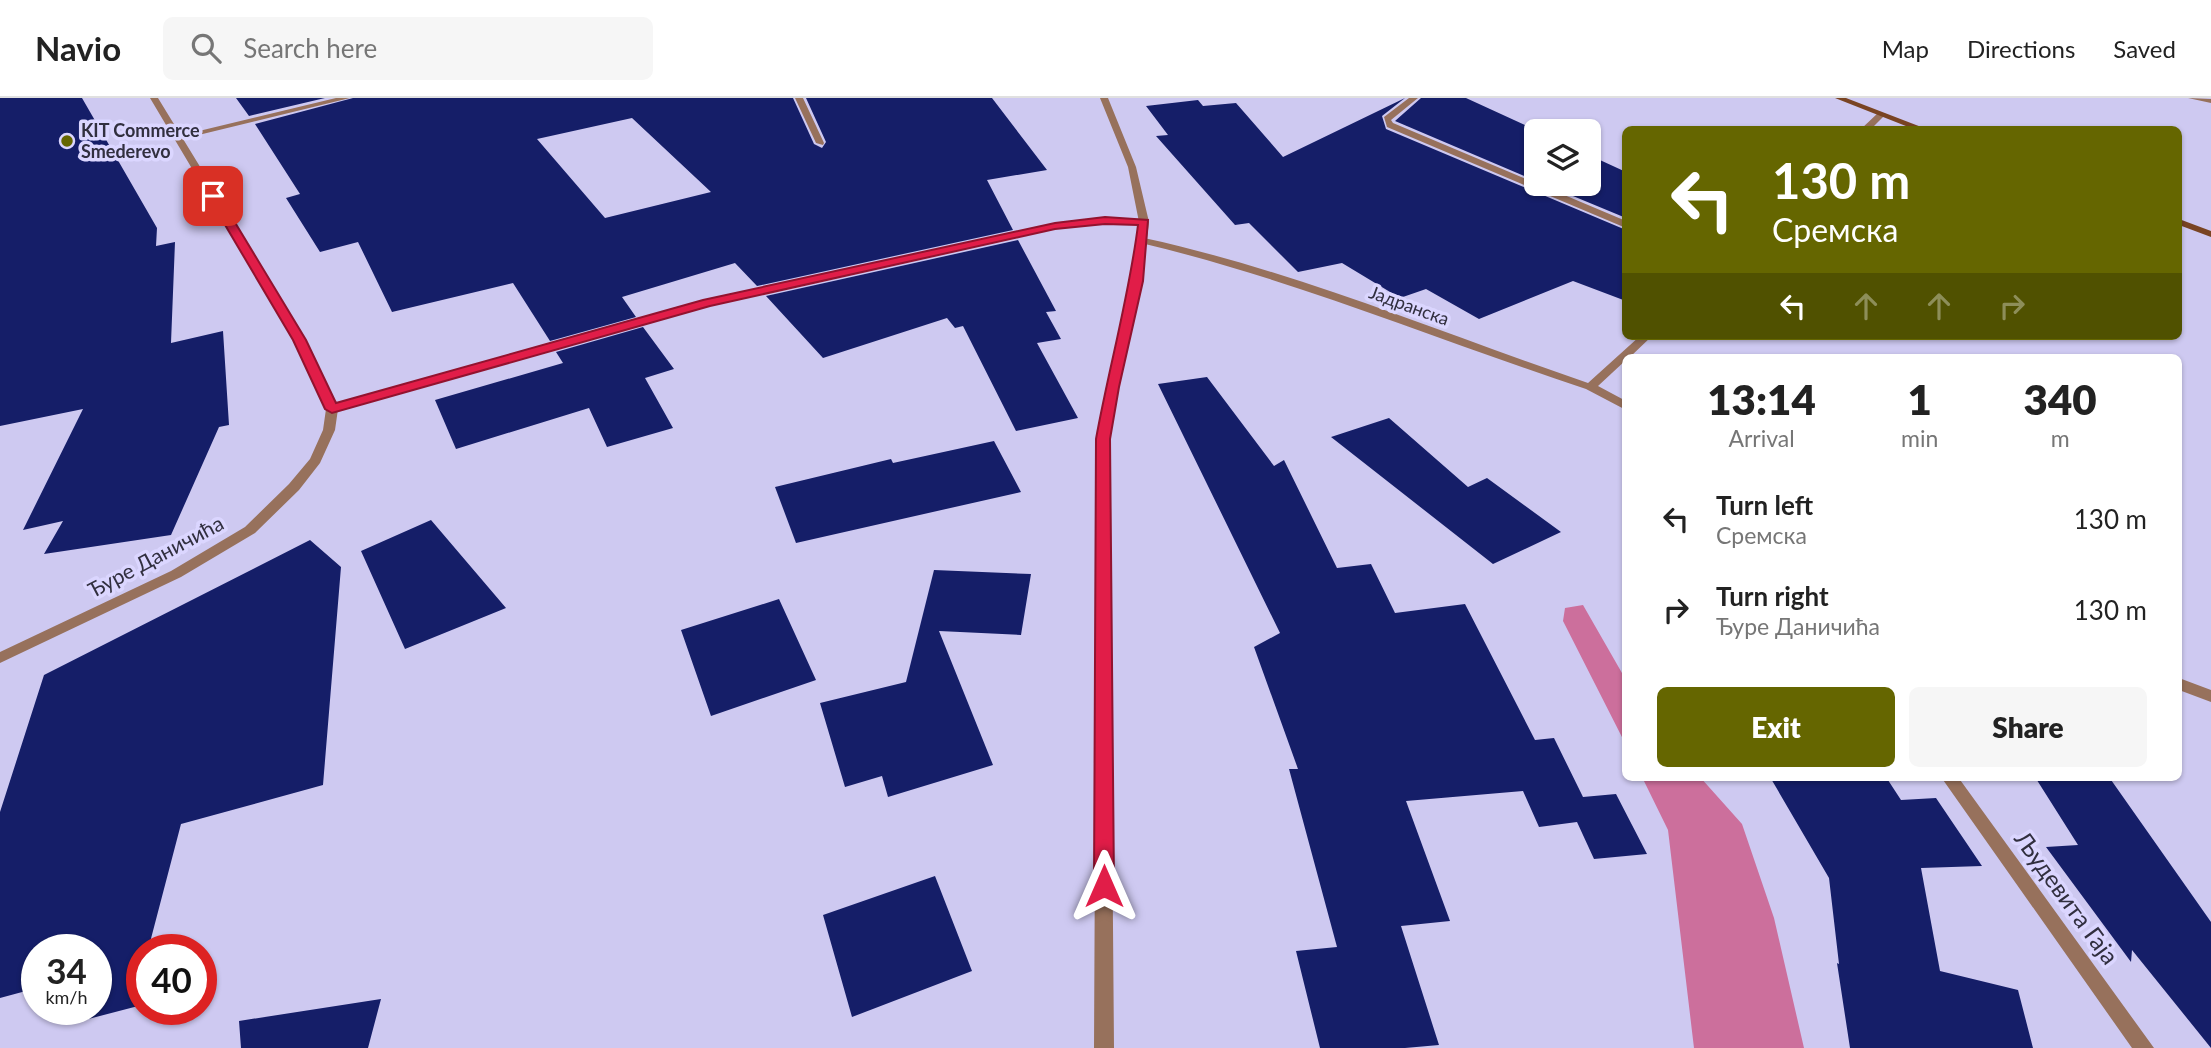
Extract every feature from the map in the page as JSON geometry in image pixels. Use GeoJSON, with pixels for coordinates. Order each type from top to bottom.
{"type":"FeatureCollection","features":[{"type":"Feature","properties":{"kind":"main road"},"geometry":{"type":"LineString","coordinates":[[1839,98],[1914,126]]}},
{"type":"Feature","properties":{"kind":"main road"},"geometry":{"type":"LineString","coordinates":[[2182,223],[2211,234]]}},
{"type":"Feature","properties":{"kind":"street"},"geometry":{"type":"LineString","coordinates":[[153,98],[300,340],[332,409],[707,303],[1043,228],[1105,221],[1144,222]]}},
{"type":"Feature","properties":{"kind":"street"},"geometry":{"type":"LineString","coordinates":[[178,137],[346,98]]}},
{"type":"Feature","properties":{"kind":"street"},"geometry":{"type":"LineString","coordinates":[[799,98],[820,144]]}},
{"type":"Feature","properties":{"kind":"street"},"geometry":{"type":"LineString","coordinates":[[1104,98],[1132,167],[1144,222],[1143,241],[1103,439],[1104,1048]]}},
{"type":"Feature","properties":{"kind":"street"},"geometry":{"type":"LineString","coordinates":[[1414,98],[1387,119],[1390,125],[1622,223]]}},
{"type":"Feature","properties":{"kind":"street"},"geometry":{"type":"LineString","coordinates":[[2192,98],[2211,101]]}},
{"type":"Feature","properties":{"kind":"street"},"geometry":{"type":"LineString","coordinates":[[1868,126],[1882,114]]}},
{"type":"Feature","properties":{"kind":"street","name":"Јадранска"},"geometry":{"type":"LineString","coordinates":[[1143,241],[1205,253],[1252,267],[1502,358],[1590,387],[1622,404]]}},
{"type":"Feature","properties":{"kind":"street"},"geometry":{"type":"LineString","coordinates":[[1626,354],[1642,340]]}},
{"type":"Feature","properties":{"kind":"street"},"geometry":{"type":"LineString","coordinates":[[1590,387],[1622,358]]}},
{"type":"Feature","properties":{"kind":"street","name":"Ђуре Даничића"},"geometry":{"type":"LineString","coordinates":[[0,658],[176,574],[250,530],[294,487],[316,460],[330,430],[332,409]]}},
{"type":"Feature","properties":{"kind":"street"},"geometry":{"type":"LineString","coordinates":[[2182,685],[2211,696]]}},
{"type":"Feature","properties":{"kind":"street","name":"Људевита Гаја"},"geometry":{"type":"LineString","coordinates":[[1952,781],[2144,1048]]}},
{"type":"Feature","properties":{"kind":"shaded area"},"geometry":{"type":"Polygon","coordinates":[[[1583,605],[1622,673],[1622,737],[1563,621],[1565,608],[1583,605]]]}},
{"type":"Feature","properties":{"kind":"shaded area"},"geometry":{"type":"Polygon","coordinates":[[[1644,781],[1704,781],[1742,824],[1774,918],[1804,1048],[1694,1048],[1668,830],[1644,781]]]}},
{"type":"Feature","properties":{"kind":"building"},"geometry":{"type":"Polygon","coordinates":[[[0,98],[82,98],[157,228],[156,246],[175,242],[171,343],[223,331],[229,425],[219,427],[171,535],[44,554],[63,521],[23,530],[83,409],[0,426],[0,98]]]}},
{"type":"Feature","properties":{"kind":"building"},"geometry":{"type":"Polygon","coordinates":[[[236,98],[325,98],[249,116],[236,98]]]}},
{"type":"Feature","properties":{"kind":"building"},"geometry":{"type":"Polygon","coordinates":[[[353,98],[793,98],[814,144],[822,148],[826,142],[806,98],[992,98],[1047,170],[987,180],[1013,230],[757,286],[735,263],[622,297],[636,317],[550,341],[513,283],[392,312],[358,242],[320,252],[286,198],[300,194],[255,124],[353,98]],[[632,118],[537,139],[605,218],[711,192],[632,118]]]}},
{"type":"Feature","properties":{"kind":"building"},"geometry":{"type":"Polygon","coordinates":[[[1405,98],[1382,116],[1386,129],[1524,187],[1524,196],[1545,196],[1622,228],[1622,299],[1573,281],[1479,319],[1426,289],[1400,298],[1342,263],[1298,272],[1249,223],[1235,225],[1156,136],[1168,135],[1146,106],[1198,100],[1203,106],[1236,103],[1283,157],[1405,98]]]}},
{"type":"Feature","properties":{"kind":"building"},"geometry":{"type":"Polygon","coordinates":[[[1421,98],[1466,98],[1524,125],[1524,176],[1395,121],[1421,98]]]}},
{"type":"Feature","properties":{"kind":"building"},"geometry":{"type":"Polygon","coordinates":[[[1601,161],[1622,170],[1622,216],[1573,196],[1601,196],[1601,161]]]}},
{"type":"Feature","properties":{"kind":"building"},"geometry":{"type":"Polygon","coordinates":[[[1018,240],[1056,311],[1046,312],[1061,339],[1037,343],[1078,418],[1016,431],[963,326],[955,328],[947,318],[823,358],[766,296],[1018,240]]]}},
{"type":"Feature","properties":{"kind":"building"},"geometry":{"type":"Polygon","coordinates":[[[643,327],[674,369],[645,378],[673,428],[607,447],[589,408],[456,449],[435,400],[563,363],[556,352],[643,327]]]}},
{"type":"Feature","properties":{"kind":"building"},"geometry":{"type":"Polygon","coordinates":[[[1207,377],[1274,466],[1284,460],[1337,568],[1371,564],[1395,613],[1465,604],[1535,740],[1554,738],[1583,797],[1616,794],[1647,854],[1594,859],[1577,822],[1539,827],[1523,791],[1406,801],[1450,921],[1401,926],[1439,1045],[1405,1048],[1320,1048],[1296,951],[1337,947],[1289,769],[1298,769],[1254,647],[1280,633],[1158,384],[1207,377]]]}},
{"type":"Feature","properties":{"kind":"building"},"geometry":{"type":"Polygon","coordinates":[[[1389,418],[1468,487],[1487,478],[1561,532],[1493,564],[1331,437],[1389,418]]]}},
{"type":"Feature","properties":{"kind":"building"},"geometry":{"type":"Polygon","coordinates":[[[994,441],[1021,492],[796,543],[775,487],[891,459],[893,463],[994,441]]]}},
{"type":"Feature","properties":{"kind":"building"},"geometry":{"type":"Polygon","coordinates":[[[431,520],[506,608],[405,649],[361,551],[431,520]]]}},
{"type":"Feature","properties":{"kind":"building"},"geometry":{"type":"Polygon","coordinates":[[[310,540],[341,567],[323,785],[181,824],[152,934],[126,934],[126,1009],[112,1013],[112,934],[21,934],[21,992],[0,998],[0,812],[44,675],[310,540]]]}},
{"type":"Feature","properties":{"kind":"building"},"geometry":{"type":"Polygon","coordinates":[[[934,570],[1031,574],[1021,635],[939,631],[993,765],[888,797],[882,776],[845,787],[820,703],[906,682],[934,570]]]}},
{"type":"Feature","properties":{"kind":"building"},"geometry":{"type":"Polygon","coordinates":[[[779,599],[816,680],[711,716],[681,630],[779,599]]]}},
{"type":"Feature","properties":{"kind":"building"},"geometry":{"type":"Polygon","coordinates":[[[1772,781],[1889,781],[1901,800],[1936,798],[1982,866],[1921,868],[1940,971],[2018,990],[2033,1048],[1850,1048],[1837,963],[1839,964],[1829,878],[1772,781]]]}},
{"type":"Feature","properties":{"kind":"building"},"geometry":{"type":"Polygon","coordinates":[[[2038,781],[2112,781],[2211,922],[2211,1048],[2132,950],[2131,962],[2046,847],[2078,845],[2038,781]]]}},
{"type":"Feature","properties":{"kind":"building"},"geometry":{"type":"Polygon","coordinates":[[[935,876],[972,971],[852,1017],[823,915],[935,876]]]}},
{"type":"Feature","properties":{"kind":"building"},"geometry":{"type":"Polygon","coordinates":[[[381,999],[368,1048],[241,1048],[239,1021],[381,999]]]}},
{"type":"Feature","properties":{"kind":"place","name":"KIT Commerce Smederevo"},"geometry":{"type":"Point","coordinates":[67,141]}},
{"type":"Feature","properties":{"kind":"route"},"geometry":{"type":"LineString","coordinates":[[213,196],[300,340],[332,409],[707,303],[1055,226],[1105,221],[1144,222],[1137,281],[1112,387],[1103,439],[1104,886]]}}]}
